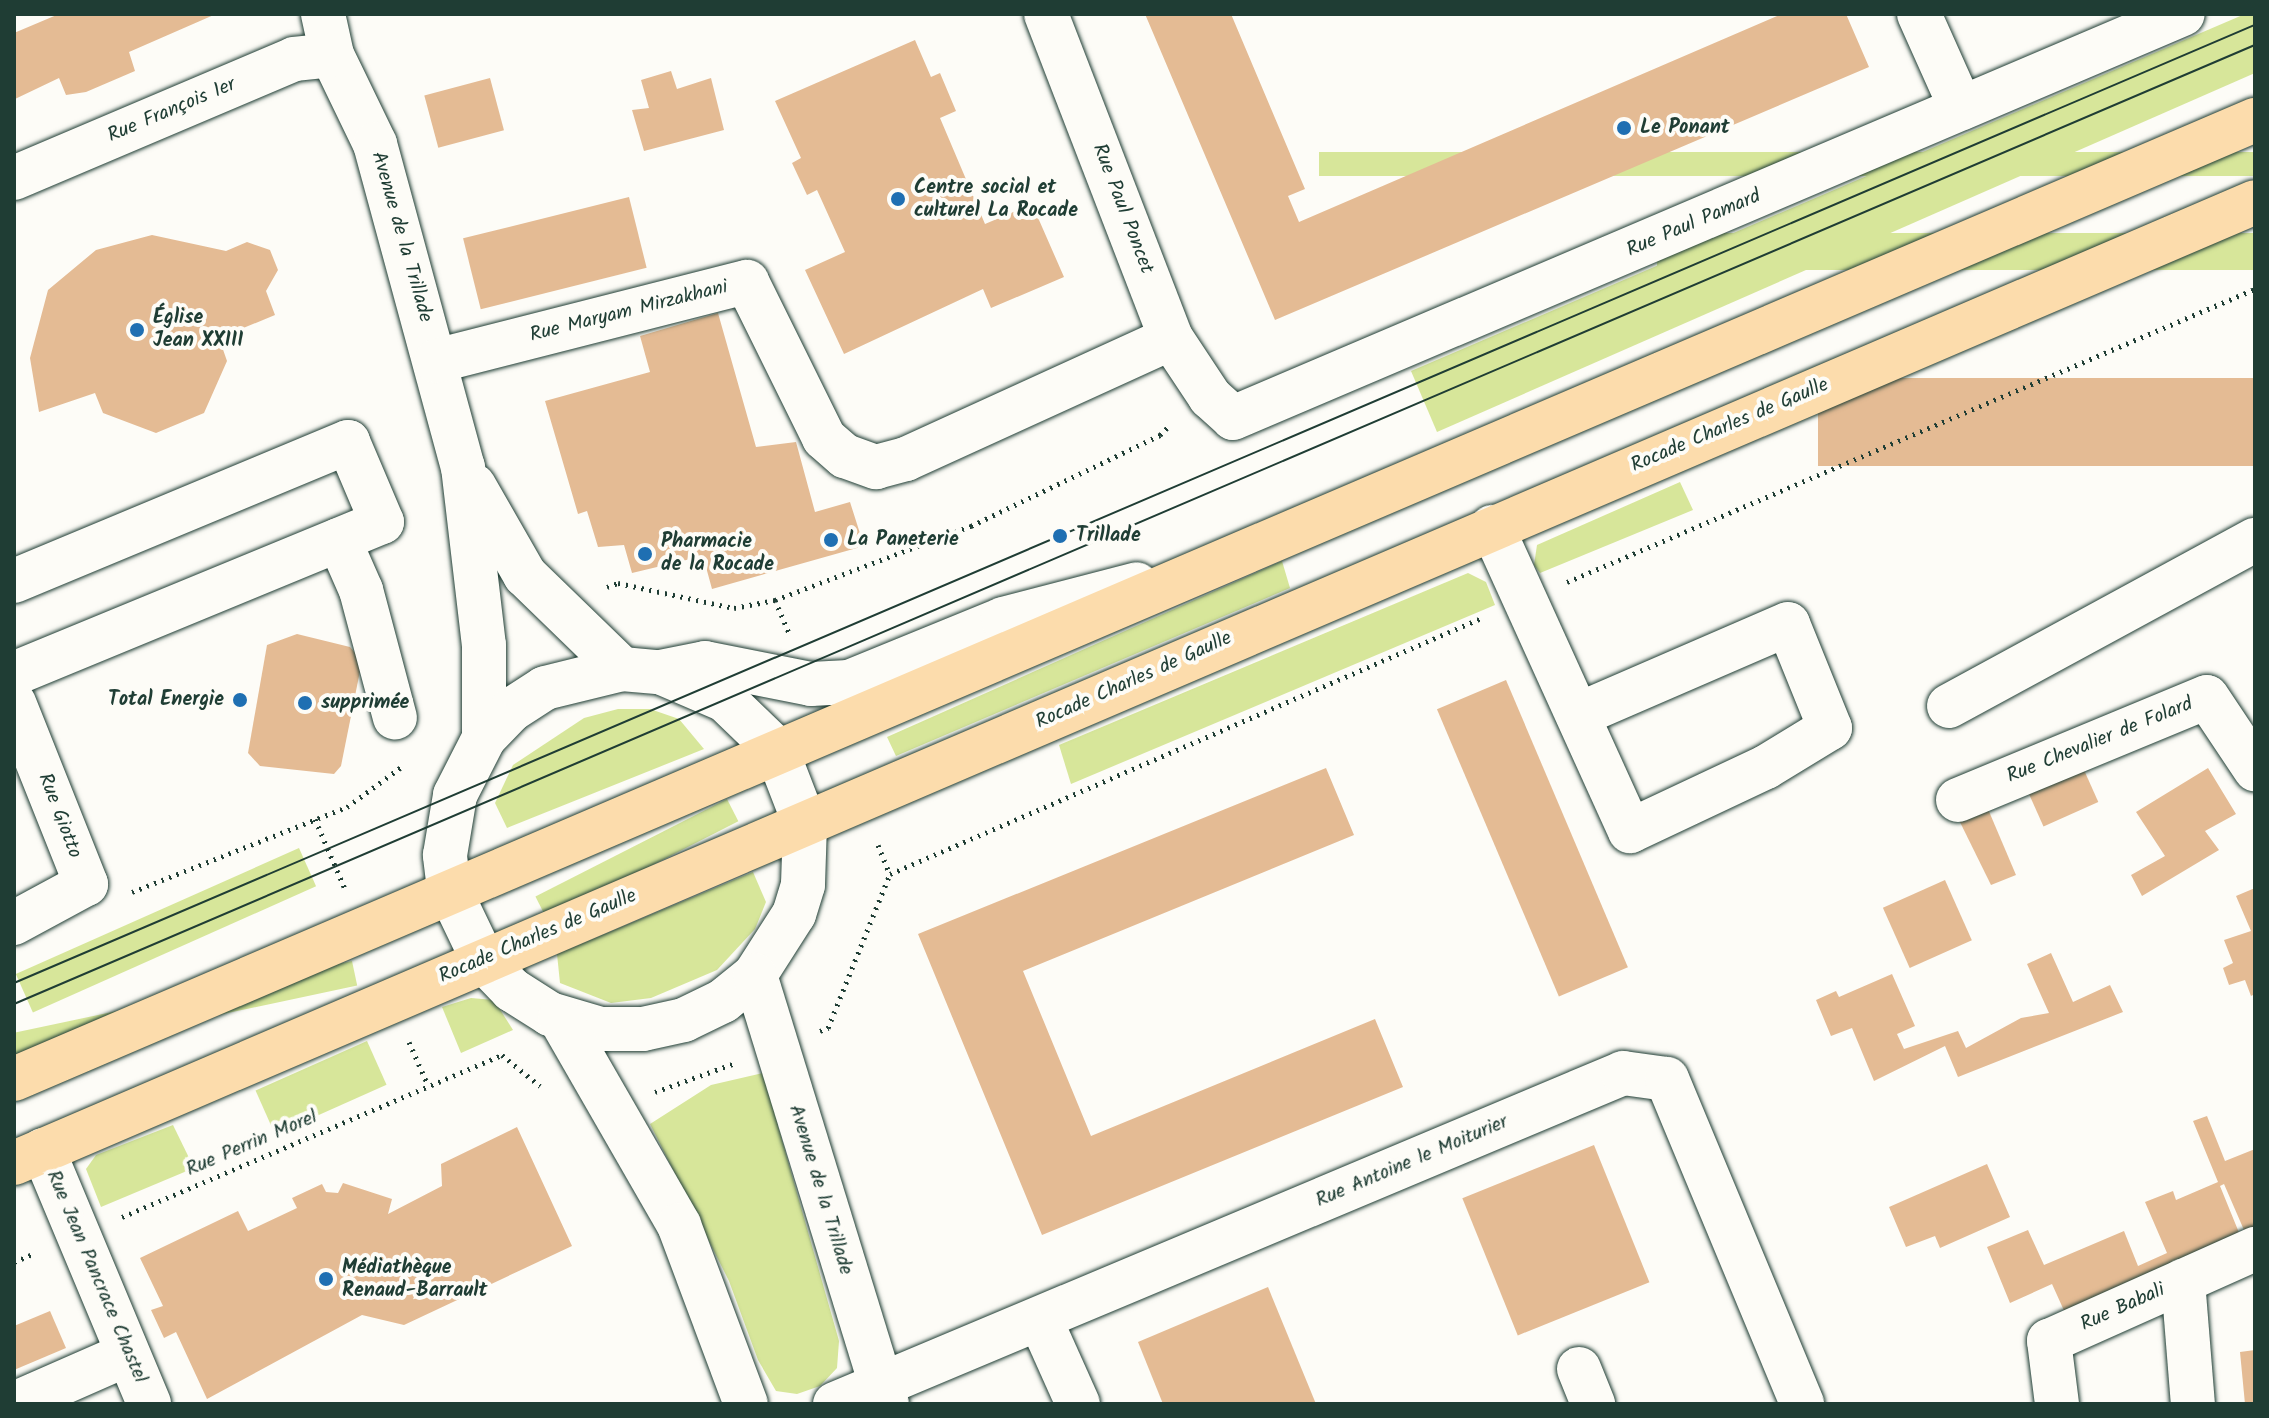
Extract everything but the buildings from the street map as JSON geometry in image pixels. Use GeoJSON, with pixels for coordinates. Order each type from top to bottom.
{"type":"FeatureCollection","features":[{"type":"Feature","properties":{"kind":"main road"},"geometry":{"type":"LineString","coordinates":[[14,1079],[1198,568],[2255,120]]}},
{"type":"Feature","properties":{"kind":"main road","name":"Rocade Charles de Gaulle"},"geometry":{"type":"LineString","coordinates":[[28,1156],[2255,202]]}},
{"type":"Feature","properties":{"kind":"street","name":"Rue Paul Poncet"},"geometry":{"type":"LineString","coordinates":[[1046,14],[1171,338],[1210,397]]}},
{"type":"Feature","properties":{"kind":"street"},"geometry":{"type":"LineString","coordinates":[[1919,14],[1961,108]]}},
{"type":"Feature","properties":{"kind":"street","name":"Rue Paul Pamard"},"geometry":{"type":"LineString","coordinates":[[1210,397],[1233,418],[1259,412],[2183,14]]}},
{"type":"Feature","properties":{"kind":"street","name":"Rue François 1er"},"geometry":{"type":"LineString","coordinates":[[14,178],[294,59],[328,35]]}},
{"type":"Feature","properties":{"kind":"street","name":"Avenue de la Trillade"},"geometry":{"type":"LineString","coordinates":[[328,35],[375,144],[463,467],[484,645],[484,738]]}},
{"type":"Feature","properties":{"kind":"street","name":"Rue Maryam Mirzakhani"},"geometry":{"type":"LineString","coordinates":[[436,361],[747,282],[824,438],[845,456],[876,467],[906,459],[1171,338]]}},
{"type":"Feature","properties":{"kind":"street"},"geometry":{"type":"LineString","coordinates":[[14,581],[348,442],[382,522],[14,674]]}},
{"type":"Feature","properties":{"kind":"street","name":"Avenue de la Trillade"},"geometry":{"type":"LineString","coordinates":[[463,467],[525,575],[641,671]]}},
{"type":"Feature","properties":{"kind":"street"},"geometry":{"type":"LineString","coordinates":[[1492,527],[1630,831],[1766,767],[1830,728],[1788,624],[1578,715]]}},
{"type":"Feature","properties":{"kind":"street"},"geometry":{"type":"LineString","coordinates":[[339,540],[361,590],[395,718]]}},
{"type":"Feature","properties":{"kind":"street"},"geometry":{"type":"LineString","coordinates":[[1949,706],[2255,540]]}},
{"type":"Feature","properties":{"kind":"street"},"geometry":{"type":"LineString","coordinates":[[641,671],[725,700],[776,749],[805,824],[806,855],[794,914],[755,975],[697,1014],[643,1029],[601,1029],[560,1018],[512,990],[483,960],[449,889],[448,818],[466,765],[484,738],[545,688],[641,671],[705,663],[811,684],[849,682],[1003,619],[1198,568]]}},
{"type":"Feature","properties":{"kind":"street","name":"Rue Chevalier de Folard"},"geometry":{"type":"LineString","coordinates":[[1958,800],[2207,697],[2255,769]]}},
{"type":"Feature","properties":{"kind":"street","name":"Rue Giotto"},"geometry":{"type":"LineString","coordinates":[[14,703],[25,759],[86,884]]}},
{"type":"Feature","properties":{"kind":"street"},"geometry":{"type":"LineString","coordinates":[[14,923],[86,884]]}},
{"type":"Feature","properties":{"kind":"street","name":"Avenue de la Trillade"},"geometry":{"type":"LineString","coordinates":[[755,975],[884,1396]]}},
{"type":"Feature","properties":{"kind":"street"},"geometry":{"type":"LineString","coordinates":[[560,1018],[615,1107],[679,1225],[746,1404]]}},
{"type":"Feature","properties":{"kind":"street","name":"Rue Antoine le Moiturier"},"geometry":{"type":"LineString","coordinates":[[835,1404],[884,1396],[1040,1319],[1623,1073],[1667,1079],[1802,1404]]}},
{"type":"Feature","properties":{"kind":"street","name":"Rue Jean Pancrace Chastel"},"geometry":{"type":"LineString","coordinates":[[28,1156],[78,1236],[149,1404]]}},
{"type":"Feature","properties":{"kind":"street","name":"Rue Babali"},"geometry":{"type":"LineString","coordinates":[[2057,1404],[2049,1341],[2255,1249]]}},
{"type":"Feature","properties":{"kind":"street"},"geometry":{"type":"LineString","coordinates":[[2183,1281],[2193,1404]]}},
{"type":"Feature","properties":{"kind":"street"},"geometry":{"type":"LineString","coordinates":[[1040,1319],[1078,1404]]}},
{"type":"Feature","properties":{"kind":"street"},"geometry":{"type":"LineString","coordinates":[[14,1404],[128,1354]]}},
{"type":"Feature","properties":{"kind":"path"},"geometry":{"type":"LineString","coordinates":[[595,591],[618,583],[734,608],[775,600],[971,526],[1160,435],[1187,408],[1210,397]]}},
{"type":"Feature","properties":{"kind":"path"},"geometry":{"type":"LineString","coordinates":[[86,884],[105,903],[347,807],[408,762]]}},
{"type":"Feature","properties":{"kind":"path"},"geometry":{"type":"LineString","coordinates":[[615,1107],[828,1028]]}},
{"type":"Feature","properties":{"kind":"path","name":"Rue Perrin Morel"},"geometry":{"type":"LineString","coordinates":[[14,1262],[502,1055],[546,1094]]}},
{"type":"Feature","properties":{"kind":"green space"},"geometry":{"type":"Polygon","coordinates":[[[2245,14],[2255,14],[2255,73],[1437,432],[1411,371],[2245,14]]]}},
{"type":"Feature","properties":{"kind":"green space"},"geometry":{"type":"Polygon","coordinates":[[[1319,152],[2255,152],[2255,176],[1319,176],[1319,152]]]}},
{"type":"Feature","properties":{"kind":"green space"},"geometry":{"type":"Polygon","coordinates":[[[1657,233],[2255,233],[2255,270],[1657,270],[1657,233]]]}},
{"type":"Feature","properties":{"kind":"green space"},"geometry":{"type":"Polygon","coordinates":[[[1680,482],[1693,510],[1540,573],[1534,565],[1537,545],[1680,482]]]}},
{"type":"Feature","properties":{"kind":"green space"},"geometry":{"type":"Polygon","coordinates":[[[1282,561],[1290,588],[896,756],[887,737],[1282,561]]]}},
{"type":"Feature","properties":{"kind":"green space"},"geometry":{"type":"Polygon","coordinates":[[[1468,573],[1486,582],[1495,605],[1071,784],[1059,745],[1468,573]]]}},
{"type":"Feature","properties":{"kind":"green space"},"geometry":{"type":"Polygon","coordinates":[[[618,709],[650,709],[679,719],[704,749],[507,828],[495,803],[513,765],[584,718],[618,709]]]}},
{"type":"Feature","properties":{"kind":"green space"},"geometry":{"type":"Polygon","coordinates":[[[727,799],[738,821],[547,919],[535,897],[727,799]]]}},
{"type":"Feature","properties":{"kind":"green space"},"geometry":{"type":"Polygon","coordinates":[[[299,848],[316,886],[33,1012],[16,974],[299,848]]]}},
{"type":"Feature","properties":{"kind":"green space"},"geometry":{"type":"Polygon","coordinates":[[[753,872],[766,902],[755,929],[717,970],[651,998],[611,1003],[560,983],[557,954],[753,872]]]}},
{"type":"Feature","properties":{"kind":"green space"},"geometry":{"type":"Polygon","coordinates":[[[352,961],[357,985],[14,1058],[14,1033],[352,961]]]}},
{"type":"Feature","properties":{"kind":"green space"},"geometry":{"type":"Polygon","coordinates":[[[471,998],[494,1000],[513,1030],[461,1053],[442,1007],[471,998]]]}},
{"type":"Feature","properties":{"kind":"green space"},"geometry":{"type":"Polygon","coordinates":[[[367,1041],[387,1085],[275,1134],[256,1091],[367,1041]]]}},
{"type":"Feature","properties":{"kind":"green space"},"geometry":{"type":"Polygon","coordinates":[[[772,1071],[778,1126],[839,1341],[837,1368],[820,1386],[797,1394],[776,1391],[758,1360],[729,1281],[650,1124],[711,1085],[772,1071]]]}},
{"type":"Feature","properties":{"kind":"green space"},"geometry":{"type":"Polygon","coordinates":[[[173,1125],[194,1168],[101,1207],[86,1169],[96,1155],[173,1125]]]}},
{"type":"Feature","properties":{"kind":"tram line"},"geometry":{"type":"LineString","coordinates":[[14,983],[2255,25]]}},
{"type":"Feature","properties":{"kind":"tram line"},"geometry":{"type":"LineString","coordinates":[[14,1004],[2255,45]]}},
{"type":"Feature","properties":{"kind":"place","name":"Le Ponant"},"geometry":{"type":"Point","coordinates":[1624,128]}},
{"type":"Feature","properties":{"kind":"place","name":"Centre social et culturel La Rocade"},"geometry":{"type":"Point","coordinates":[898,199]}},
{"type":"Feature","properties":{"kind":"place","name":"Église Jean XXIII"},"geometry":{"type":"Point","coordinates":[137,330]}},
{"type":"Feature","properties":{"kind":"place","name":"Trillade"},"geometry":{"type":"Point","coordinates":[1060,536]}},
{"type":"Feature","properties":{"kind":"place","name":"La Paneterie"},"geometry":{"type":"Point","coordinates":[831,540]}},
{"type":"Feature","properties":{"kind":"place","name":"Pharmacie de la Rocade"},"geometry":{"type":"Point","coordinates":[645,554]}},
{"type":"Feature","properties":{"kind":"place","name":"Total Energie"},"geometry":{"type":"Point","coordinates":[240,700]}},
{"type":"Feature","properties":{"kind":"place","name":"supprimée"},"geometry":{"type":"Point","coordinates":[305,703]}},
{"type":"Feature","properties":{"kind":"place","name":"Médiathèque Renaud-Barrault"},"geometry":{"type":"Point","coordinates":[326,1279]}}]}
